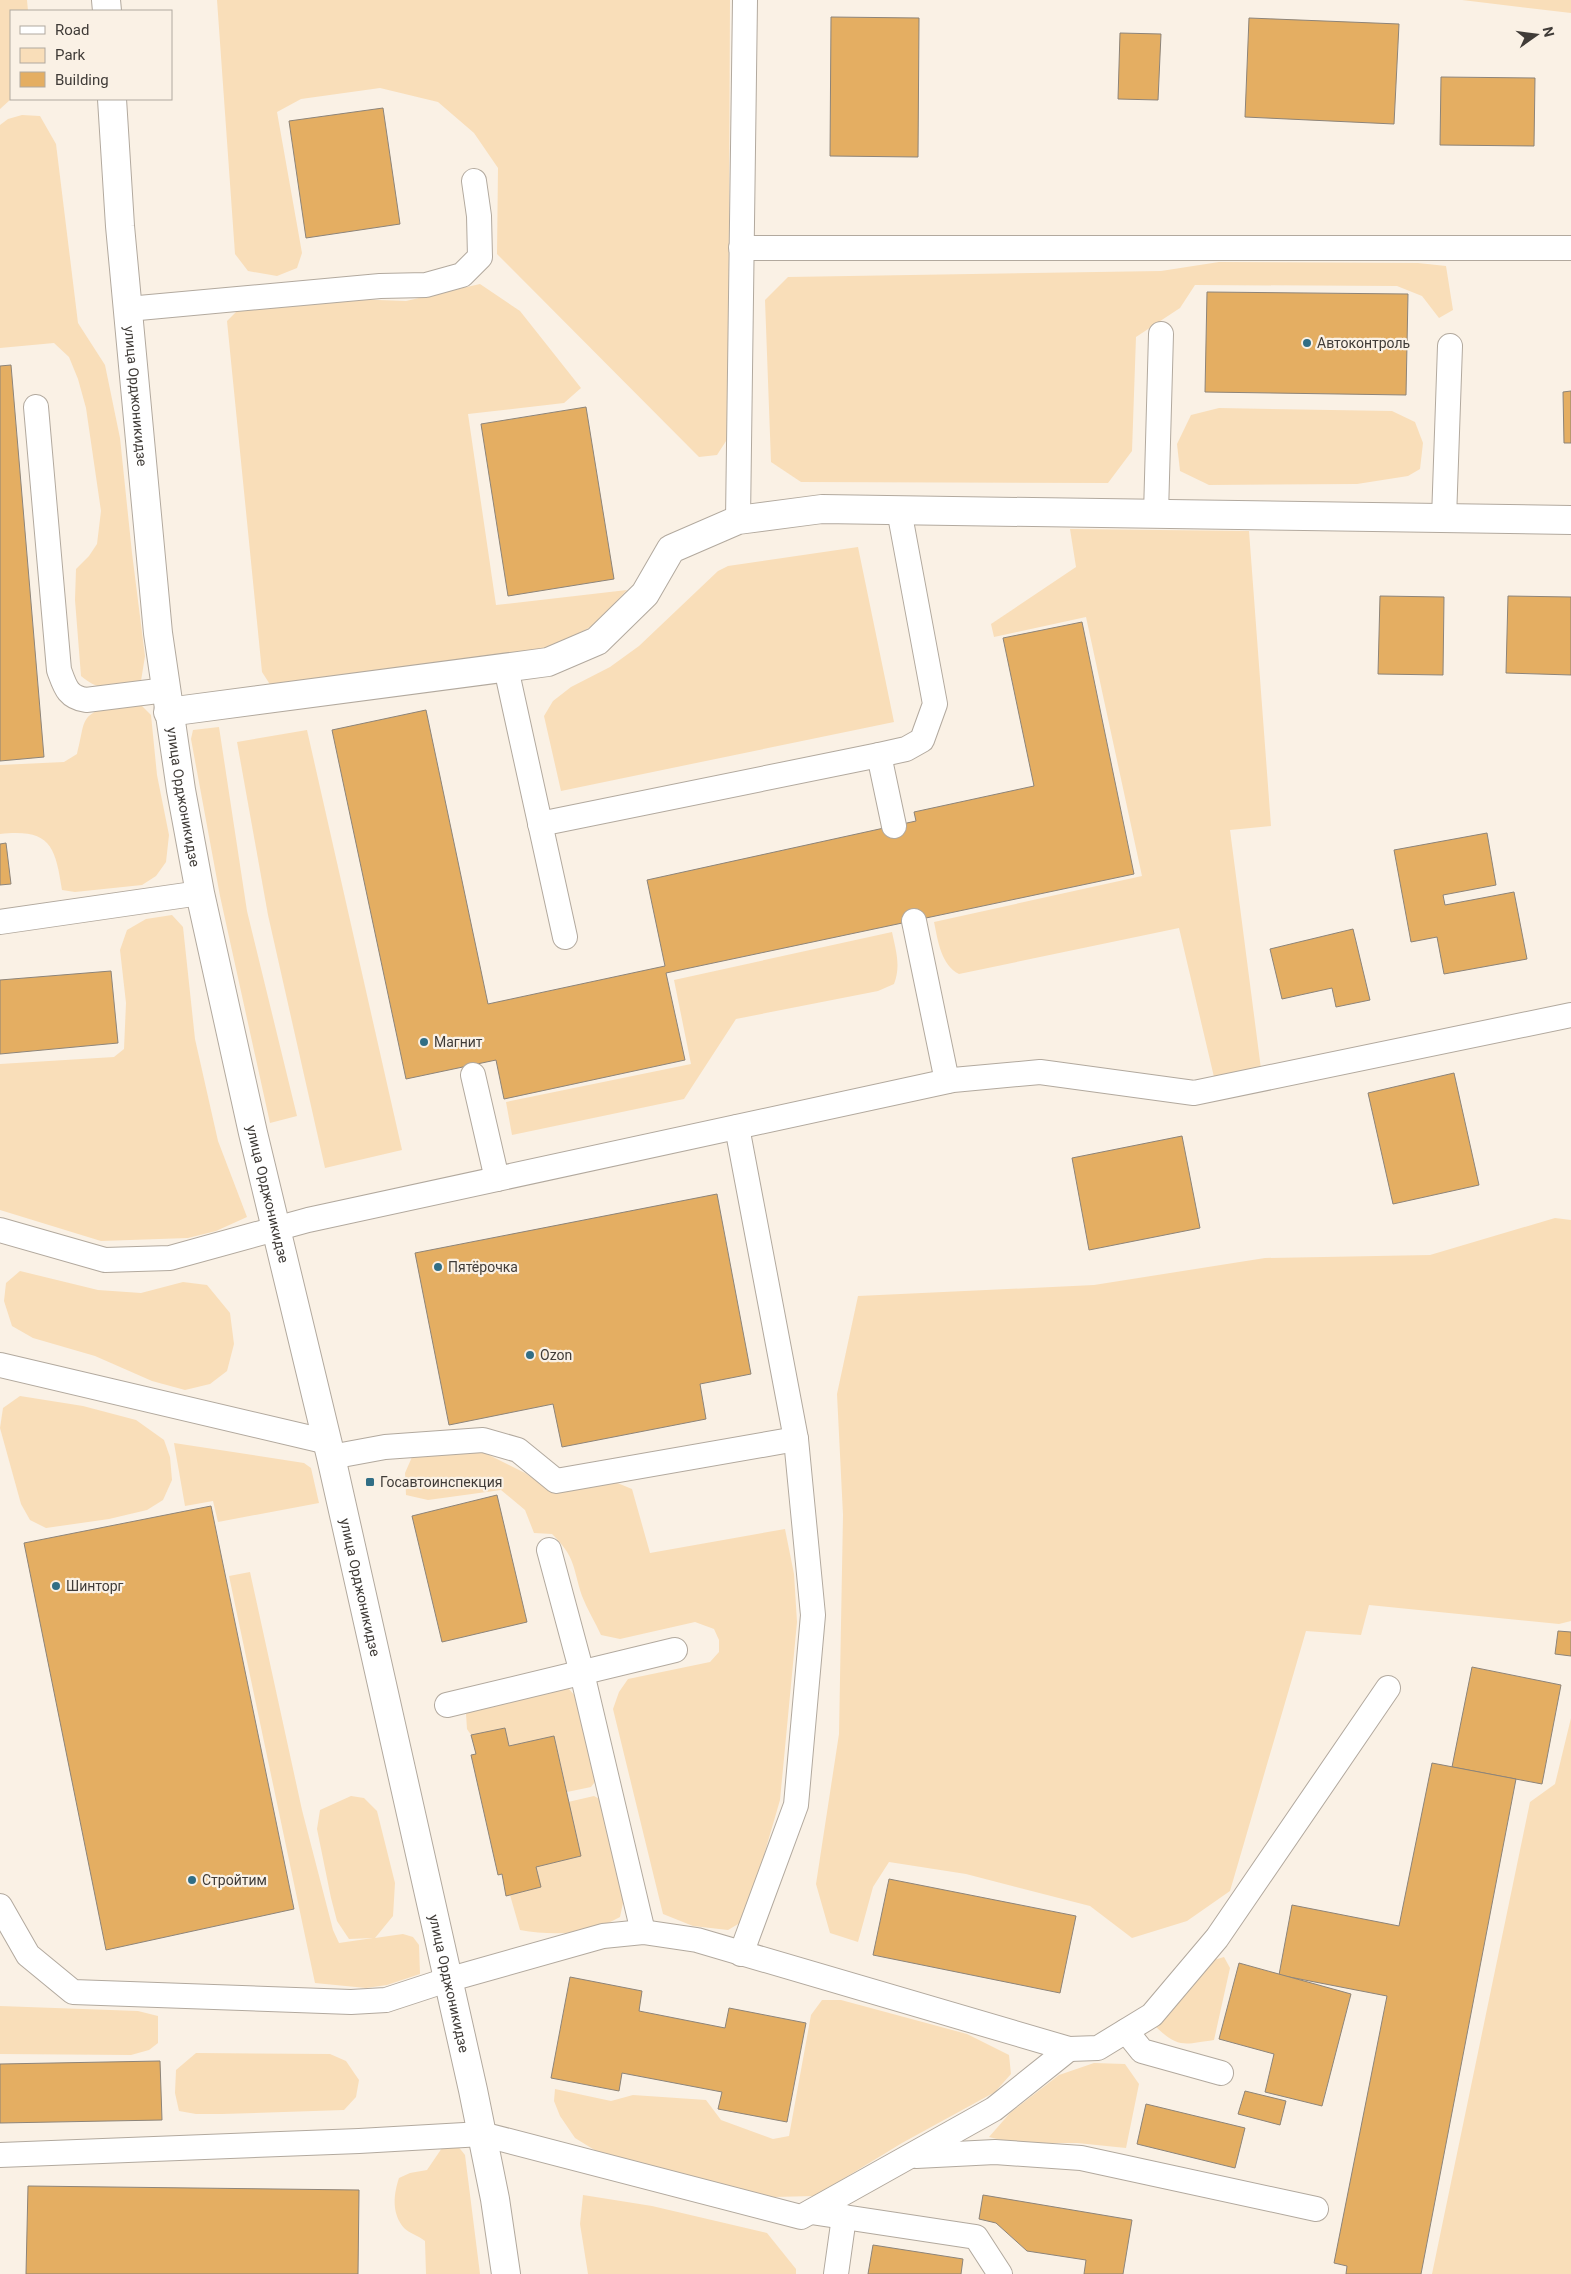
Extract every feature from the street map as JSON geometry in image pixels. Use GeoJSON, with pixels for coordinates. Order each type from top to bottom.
{"type":"FeatureCollection","features":[{"type":"Feature","properties":{"kind":"main road","name":"улица Орджоникидзе"},"geometry":{"type":"LineString","coordinates":[[112,100],[120,226],[158,633],[167,701],[200,893],[275,1229],[329,1450],[482,2134],[495,2200],[506,2274]]}},
{"type":"Feature","properties":{"kind":"main road"},"geometry":{"type":"LineString","coordinates":[[167,701],[506,668],[548,662],[598,641],[645,594],[671,549],[738,520],[822,509],[1571,520]]}},
{"type":"Feature","properties":{"kind":"lane"},"geometry":{"type":"LineString","coordinates":[[738,520],[744,0]]}},
{"type":"Feature","properties":{"kind":"lane"},"geometry":{"type":"LineString","coordinates":[[128,309],[380,286],[426,285],[462,275],[480,257],[479,216],[474,181]]}},
{"type":"Feature","properties":{"kind":"lane"},"geometry":{"type":"LineString","coordinates":[[741,248],[1571,248]]}},
{"type":"Feature","properties":{"kind":"lane"},"geometry":{"type":"LineString","coordinates":[[1156,514],[1161,334]]}},
{"type":"Feature","properties":{"kind":"lane"},"geometry":{"type":"LineString","coordinates":[[1444,518],[1450,346]]}},
{"type":"Feature","properties":{"kind":"lane"},"geometry":{"type":"LineString","coordinates":[[36,407],[59,670],[67,691],[75,698],[86,700],[167,701]]}},
{"type":"Feature","properties":{"kind":"lane"},"geometry":{"type":"LineString","coordinates":[[540,824],[879,755],[906,749],[922,740],[935,704],[899,510]]}},
{"type":"Feature","properties":{"kind":"lane"},"geometry":{"type":"LineString","coordinates":[[506,668],[564,937]]}},
{"type":"Feature","properties":{"kind":"lane"},"geometry":{"type":"LineString","coordinates":[[879,755],[894,826]]}},
{"type":"Feature","properties":{"kind":"lane"},"geometry":{"type":"LineString","coordinates":[[0,922],[200,893]]}},
{"type":"Feature","properties":{"kind":"lane"},"geometry":{"type":"LineString","coordinates":[[914,921],[947,1081]]}},
{"type":"Feature","properties":{"kind":"lane"},"geometry":{"type":"LineString","coordinates":[[0,1230],[105,1260],[170,1258],[308,1220],[947,1081],[1040,1072],[1194,1093],[1571,1015]]}},
{"type":"Feature","properties":{"kind":"lane"},"geometry":{"type":"LineString","coordinates":[[474,1075],[497,1179]]}},
{"type":"Feature","properties":{"kind":"lane"},"geometry":{"type":"LineString","coordinates":[[737,1127],[796,1439],[813,1615],[796,1805],[741,1954]]}},
{"type":"Feature","properties":{"kind":"lane"},"geometry":{"type":"LineString","coordinates":[[0,1365],[329,1450],[483,1440],[518,1450],[556,1481],[796,1439]]}},
{"type":"Feature","properties":{"kind":"lane"},"geometry":{"type":"LineString","coordinates":[[549,1550],[582,1673],[643,1932]]}},
{"type":"Feature","properties":{"kind":"lane"},"geometry":{"type":"LineString","coordinates":[[447,1705],[675,1650]]}},
{"type":"Feature","properties":{"kind":"lane"},"geometry":{"type":"LineString","coordinates":[[0,1906],[28,1955],[73,1992],[352,2002],[386,2000],[447,1980],[603,1936],[643,1932],[697,1940],[1070,2049],[1098,2048],[1152,2015],[1217,1938],[1388,1688]]}},
{"type":"Feature","properties":{"kind":"lane"},"geometry":{"type":"LineString","coordinates":[[1126,2031],[1142,2051],[1221,2073]]}},
{"type":"Feature","properties":{"kind":"lane"},"geometry":{"type":"LineString","coordinates":[[0,2155],[359,2142],[482,2134],[801,2217],[994,2109],[1070,2049]]}},
{"type":"Feature","properties":{"kind":"lane"},"geometry":{"type":"LineString","coordinates":[[912,2156],[995,2152],[1081,2158],[1316,2209]]}},
{"type":"Feature","properties":{"kind":"lane"},"geometry":{"type":"LineString","coordinates":[[811,2212],[976,2237],[1000,2274]]}},
{"type":"Feature","properties":{"kind":"lane"},"geometry":{"type":"LineString","coordinates":[[836,2274],[844,2217]]}},
{"type":"Feature","properties":{"kind":"green space"},"geometry":{"type":"Polygon","coordinates":[[[0,0],[27,0],[28,10],[10,10],[10,100],[0,109],[0,0]]]}},
{"type":"Feature","properties":{"kind":"green space"},"geometry":{"type":"Polygon","coordinates":[[[217,0],[730,0],[728,438],[717,455],[699,457],[497,254],[498,168],[474,133],[438,102],[380,88],[301,99],[277,112],[302,253],[297,268],[277,276],[248,271],[235,254],[217,0]]]}},
{"type":"Feature","properties":{"kind":"green space"},"geometry":{"type":"Polygon","coordinates":[[[1462,0],[1571,0],[1571,13],[1462,0]]]}},
{"type":"Feature","properties":{"kind":"green space"},"geometry":{"type":"Polygon","coordinates":[[[22,115],[40,116],[56,144],[78,323],[105,365],[120,438],[145,656],[141,681],[124,686],[103,687],[89,682],[81,676],[75,600],[76,569],[89,556],[97,544],[101,511],[86,408],[78,379],[69,357],[54,343],[0,348],[0,125],[8,119],[22,115]]]}},
{"type":"Feature","properties":{"kind":"green space"},"geometry":{"type":"Polygon","coordinates":[[[1219,262],[1418,263],[1446,266],[1453,310],[1439,318],[1422,296],[1397,286],[1195,285],[1180,308],[1136,337],[1132,451],[1108,483],[801,482],[771,462],[765,300],[788,277],[1161,271],[1219,262]]]}},
{"type":"Feature","properties":{"kind":"green space"},"geometry":{"type":"Polygon","coordinates":[[[480,284],[520,311],[581,388],[564,403],[468,414],[496,605],[627,590],[594,625],[543,653],[271,686],[262,672],[227,321],[238,310],[350,299],[406,301],[480,284]]]}},
{"type":"Feature","properties":{"kind":"green space"},"geometry":{"type":"Polygon","coordinates":[[[1219,408],[1392,411],[1415,422],[1423,443],[1420,469],[1408,476],[1357,484],[1209,485],[1180,471],[1177,444],[1191,415],[1219,408]]]}},
{"type":"Feature","properties":{"kind":"green space"},"geometry":{"type":"Polygon","coordinates":[[[1070,529],[1249,531],[1271,826],[1230,830],[1261,1069],[1214,1077],[1179,928],[959,974],[948,965],[941,952],[934,922],[1142,876],[1086,617],[994,637],[991,624],[1076,567],[1070,529]]]}},
{"type":"Feature","properties":{"kind":"green space"},"geometry":{"type":"Polygon","coordinates":[[[858,547],[894,722],[561,791],[544,716],[553,701],[571,687],[610,667],[639,646],[718,571],[728,566],[858,547]]]}},
{"type":"Feature","properties":{"kind":"green space"},"geometry":{"type":"Polygon","coordinates":[[[116,705],[142,706],[151,715],[157,775],[169,835],[166,862],[156,876],[142,885],[75,892],[62,890],[56,862],[47,843],[30,834],[0,834],[0,765],[64,762],[77,754],[83,726],[89,716],[104,708],[116,705]]]}},
{"type":"Feature","properties":{"kind":"green space"},"geometry":{"type":"Polygon","coordinates":[[[219,727],[247,911],[297,1116],[270,1123],[220,896],[191,739],[193,730],[219,727]]]}},
{"type":"Feature","properties":{"kind":"green space"},"geometry":{"type":"Polygon","coordinates":[[[307,730],[402,1150],[325,1168],[268,915],[237,742],[307,730]]]}},
{"type":"Feature","properties":{"kind":"green space"},"geometry":{"type":"Polygon","coordinates":[[[172,915],[183,927],[195,1039],[218,1141],[247,1217],[216,1231],[188,1238],[101,1241],[0,1210],[0,1064],[114,1057],[124,1049],[126,1003],[120,950],[127,930],[146,919],[172,915]]]}},
{"type":"Feature","properties":{"kind":"green space"},"geometry":{"type":"Polygon","coordinates":[[[892,932],[897,965],[894,984],[878,991],[736,1019],[684,1099],[512,1135],[506,1102],[691,1064],[674,980],[892,932]]]}},
{"type":"Feature","properties":{"kind":"green space"},"geometry":{"type":"Polygon","coordinates":[[[1555,1218],[1571,1220],[1571,1621],[1559,1624],[1369,1605],[1361,1635],[1306,1631],[1230,1891],[1187,1921],[1132,1938],[1090,1906],[966,1874],[889,1862],[873,1887],[858,1942],[830,1933],[816,1884],[839,1734],[843,1515],[837,1394],[858,1296],[1094,1285],[1265,1258],[1430,1255],[1555,1218]]]}},
{"type":"Feature","properties":{"kind":"green space"},"geometry":{"type":"Polygon","coordinates":[[[20,1271],[98,1290],[141,1293],[183,1282],[207,1285],[230,1313],[234,1344],[227,1371],[210,1384],[185,1390],[152,1381],[95,1356],[33,1338],[12,1326],[4,1301],[6,1283],[20,1271]]]}},
{"type":"Feature","properties":{"kind":"green space"},"geometry":{"type":"Polygon","coordinates":[[[20,1396],[83,1406],[136,1420],[164,1440],[170,1457],[172,1480],[163,1500],[147,1510],[109,1519],[46,1528],[30,1520],[21,1504],[0,1428],[3,1408],[20,1396]]]}},
{"type":"Feature","properties":{"kind":"green space"},"geometry":{"type":"Polygon","coordinates":[[[174,1443],[304,1463],[311,1468],[319,1503],[218,1522],[213,1501],[185,1506],[174,1443]]]}},
{"type":"Feature","properties":{"kind":"green space"},"geometry":{"type":"Polygon","coordinates":[[[440,1451],[485,1453],[525,1473],[548,1489],[605,1478],[632,1489],[650,1553],[785,1529],[794,1574],[797,1622],[780,1800],[745,1920],[728,1930],[693,1926],[663,1914],[613,1709],[619,1692],[628,1679],[710,1662],[719,1652],[719,1640],[714,1629],[695,1622],[620,1639],[601,1635],[584,1601],[572,1562],[565,1549],[552,1534],[534,1533],[525,1510],[501,1490],[428,1500],[406,1495],[405,1473],[412,1457],[440,1451]]]}},
{"type":"Feature","properties":{"kind":"green space"},"geometry":{"type":"Polygon","coordinates":[[[250,1572],[302,1810],[333,1930],[339,1943],[373,1938],[349,1939],[337,1921],[317,1829],[320,1810],[351,1796],[364,1798],[377,1811],[395,1883],[393,1916],[375,1938],[403,1934],[413,1937],[419,1945],[420,1974],[387,1985],[366,1988],[315,1983],[229,1576],[250,1572]]]}},
{"type":"Feature","properties":{"kind":"green space"},"geometry":{"type":"Polygon","coordinates":[[[568,1688],[578,1699],[600,1775],[591,1787],[567,1792],[554,1736],[509,1746],[505,1728],[471,1735],[467,1729],[466,1714],[473,1706],[568,1688]]]}},
{"type":"Feature","properties":{"kind":"green space"},"geometry":{"type":"Polygon","coordinates":[[[1571,1718],[1571,2274],[1432,2274],[1530,1802],[1555,1784],[1571,1718]]]}},
{"type":"Feature","properties":{"kind":"green space"},"geometry":{"type":"Polygon","coordinates":[[[594,1796],[607,1803],[624,1898],[620,1917],[584,1931],[546,1933],[520,1930],[510,1895],[541,1887],[536,1867],[581,1856],[568,1802],[594,1796]]]}},
{"type":"Feature","properties":{"kind":"green space"},"geometry":{"type":"Polygon","coordinates":[[[1224,1957],[1230,1968],[1214,2040],[1183,2043],[1171,2039],[1156,2027],[1207,1962],[1224,1957]]]}},
{"type":"Feature","properties":{"kind":"green space"},"geometry":{"type":"Polygon","coordinates":[[[822,2000],[841,2000],[967,2034],[1009,2055],[1011,2074],[995,2092],[902,2143],[815,2196],[774,2197],[645,2168],[601,2154],[575,2138],[560,2116],[554,2101],[555,2089],[611,2101],[633,2095],[706,2100],[721,2120],[773,2139],[789,2136],[811,2015],[822,2000]]]}},
{"type":"Feature","properties":{"kind":"green space"},"geometry":{"type":"Polygon","coordinates":[[[0,2006],[138,2011],[158,2016],[158,2043],[149,2050],[131,2055],[0,2054],[0,2006]]]}},
{"type":"Feature","properties":{"kind":"green space"},"geometry":{"type":"Polygon","coordinates":[[[196,2053],[330,2054],[346,2061],[359,2080],[356,2097],[344,2110],[222,2114],[196,2114],[179,2111],[175,2093],[176,2070],[196,2053]]]}},
{"type":"Feature","properties":{"kind":"green space"},"geometry":{"type":"Polygon","coordinates":[[[1094,2063],[1125,2064],[1139,2084],[1126,2148],[1077,2143],[1013,2143],[989,2137],[1010,2113],[1059,2075],[1094,2063]]]}},
{"type":"Feature","properties":{"kind":"green space"},"geometry":{"type":"Polygon","coordinates":[[[457,2145],[465,2155],[480,2274],[426,2274],[425,2241],[404,2228],[397,2217],[395,2198],[397,2185],[399,2178],[410,2173],[427,2170],[442,2148],[457,2145]]]}},
{"type":"Feature","properties":{"kind":"green space"},"geometry":{"type":"Polygon","coordinates":[[[583,2195],[652,2206],[767,2233],[796,2269],[796,2274],[588,2274],[580,2224],[583,2195]]]}},
{"type":"Feature","properties":{"kind":"building"},"geometry":{"type":"Polygon","coordinates":[[[831,17],[919,18],[918,157],[830,156],[831,17]]]}},
{"type":"Feature","properties":{"kind":"building"},"geometry":{"type":"Polygon","coordinates":[[[1249,18],[1399,24],[1394,124],[1245,117],[1249,18]]]}},
{"type":"Feature","properties":{"kind":"building"},"geometry":{"type":"Polygon","coordinates":[[[1120,33],[1161,34],[1158,100],[1118,99],[1120,33]]]}},
{"type":"Feature","properties":{"kind":"building"},"geometry":{"type":"Polygon","coordinates":[[[1441,77],[1535,78],[1534,146],[1440,145],[1441,77]]]}},
{"type":"Feature","properties":{"kind":"building"},"geometry":{"type":"Polygon","coordinates":[[[383,108],[400,224],[306,238],[289,121],[383,108]]]}},
{"type":"Feature","properties":{"kind":"building","name":"Автоконтроль"},"geometry":{"type":"Polygon","coordinates":[[[1207,292],[1408,294],[1406,395],[1205,392],[1207,292]]]}},
{"type":"Feature","properties":{"kind":"building"},"geometry":{"type":"Polygon","coordinates":[[[11,365],[44,757],[0,761],[0,366],[11,365]]]}},
{"type":"Feature","properties":{"kind":"building"},"geometry":{"type":"Polygon","coordinates":[[[1571,391],[1571,443],[1564,443],[1563,392],[1571,391]]]}},
{"type":"Feature","properties":{"kind":"building"},"geometry":{"type":"Polygon","coordinates":[[[586,407],[614,579],[508,596],[481,424],[586,407]]]}},
{"type":"Feature","properties":{"kind":"building"},"geometry":{"type":"Polygon","coordinates":[[[1380,596],[1444,597],[1443,675],[1378,674],[1380,596]]]}},
{"type":"Feature","properties":{"kind":"building"},"geometry":{"type":"Polygon","coordinates":[[[1508,596],[1571,597],[1571,675],[1506,673],[1508,596]]]}},
{"type":"Feature","properties":{"kind":"building"},"geometry":{"type":"Polygon","coordinates":[[[1082,622],[1134,874],[666,973],[685,1060],[504,1099],[496,1060],[406,1079],[332,730],[426,710],[488,1004],[665,966],[647,880],[916,821],[914,812],[1034,786],[1003,638],[1082,622]]]}},
{"type":"Feature","properties":{"kind":"building"},"geometry":{"type":"Polygon","coordinates":[[[1487,833],[1496,885],[1443,895],[1445,905],[1514,892],[1527,959],[1444,974],[1437,937],[1411,942],[1394,850],[1487,833]]]}},
{"type":"Feature","properties":{"kind":"building"},"geometry":{"type":"Polygon","coordinates":[[[6,843],[11,884],[0,885],[0,844],[6,843]]]}},
{"type":"Feature","properties":{"kind":"building"},"geometry":{"type":"Polygon","coordinates":[[[1353,929],[1370,1000],[1336,1007],[1332,988],[1282,999],[1270,949],[1353,929]]]}},
{"type":"Feature","properties":{"kind":"building"},"geometry":{"type":"Polygon","coordinates":[[[111,971],[118,1043],[0,1054],[0,980],[111,971]]]}},
{"type":"Feature","properties":{"kind":"building"},"geometry":{"type":"Polygon","coordinates":[[[1454,1073],[1479,1185],[1393,1204],[1368,1093],[1454,1073]]]}},
{"type":"Feature","properties":{"kind":"building"},"geometry":{"type":"Polygon","coordinates":[[[1182,1136],[1200,1228],[1089,1250],[1072,1158],[1182,1136]]]}},
{"type":"Feature","properties":{"kind":"building"},"geometry":{"type":"Polygon","coordinates":[[[717,1194],[751,1374],[700,1384],[706,1419],[562,1447],[553,1404],[449,1425],[415,1253],[717,1194]]]}},
{"type":"Feature","properties":{"kind":"building"},"geometry":{"type":"Polygon","coordinates":[[[497,1495],[527,1622],[442,1642],[412,1516],[497,1495]]]}},
{"type":"Feature","properties":{"kind":"building"},"geometry":{"type":"Polygon","coordinates":[[[211,1506],[294,1909],[106,1950],[24,1543],[211,1506]]]}},
{"type":"Feature","properties":{"kind":"building"},"geometry":{"type":"Polygon","coordinates":[[[1558,1631],[1571,1632],[1571,1656],[1555,1654],[1558,1631]]]}},
{"type":"Feature","properties":{"kind":"building"},"geometry":{"type":"Polygon","coordinates":[[[1472,1667],[1561,1685],[1542,1784],[1452,1767],[1472,1667]]]}},
{"type":"Feature","properties":{"kind":"building"},"geometry":{"type":"Polygon","coordinates":[[[505,1728],[509,1746],[554,1736],[581,1856],[536,1867],[541,1887],[506,1896],[502,1874],[498,1875],[471,1755],[476,1754],[471,1735],[505,1728]]]}},
{"type":"Feature","properties":{"kind":"building"},"geometry":{"type":"Polygon","coordinates":[[[1432,1763],[1516,1779],[1421,2274],[1346,2274],[1347,2266],[1334,2263],[1387,1996],[1279,1975],[1292,1905],[1399,1926],[1432,1763]]]}},
{"type":"Feature","properties":{"kind":"building"},"geometry":{"type":"Polygon","coordinates":[[[889,1879],[1076,1916],[1060,1993],[873,1955],[889,1879]]]}},
{"type":"Feature","properties":{"kind":"building"},"geometry":{"type":"Polygon","coordinates":[[[1239,1963],[1351,1994],[1322,2106],[1265,2092],[1274,2054],[1219,2039],[1239,1963]]]}},
{"type":"Feature","properties":{"kind":"building"},"geometry":{"type":"Polygon","coordinates":[[[570,1977],[642,1991],[639,2011],[725,2028],[729,2008],[806,2023],[787,2122],[718,2109],[722,2092],[622,2073],[619,2091],[551,2078],[570,1977]]]}},
{"type":"Feature","properties":{"kind":"building"},"geometry":{"type":"Polygon","coordinates":[[[160,2061],[162,2120],[0,2123],[0,2064],[160,2061]]]}},
{"type":"Feature","properties":{"kind":"building"},"geometry":{"type":"Polygon","coordinates":[[[1245,2091],[1286,2101],[1280,2125],[1238,2114],[1245,2091]]]}},
{"type":"Feature","properties":{"kind":"building"},"geometry":{"type":"Polygon","coordinates":[[[1146,2104],[1245,2128],[1235,2168],[1137,2144],[1146,2104]]]}},
{"type":"Feature","properties":{"kind":"building"},"geometry":{"type":"Polygon","coordinates":[[[28,2186],[359,2190],[358,2274],[26,2274],[28,2186]]]}},
{"type":"Feature","properties":{"kind":"building"},"geometry":{"type":"Polygon","coordinates":[[[983,2195],[1132,2220],[1123,2274],[1084,2274],[1086,2260],[1027,2251],[996,2223],[979,2219],[983,2195]]]}},
{"type":"Feature","properties":{"kind":"building"},"geometry":{"type":"Polygon","coordinates":[[[873,2245],[963,2259],[961,2274],[868,2274],[873,2245]]]}},
{"type":"Feature","properties":{"kind":"place","name":"Автоконтроль"},"geometry":{"type":"Point","coordinates":[1307,343]}},
{"type":"Feature","properties":{"kind":"place","name":"Магнит"},"geometry":{"type":"Point","coordinates":[424,1042]}},
{"type":"Feature","properties":{"kind":"place","name":"Пятёрочка"},"geometry":{"type":"Point","coordinates":[438,1267]}},
{"type":"Feature","properties":{"kind":"place","name":"Ozon"},"geometry":{"type":"Point","coordinates":[530,1355]}},
{"type":"Feature","properties":{"kind":"place","name":"Госавтоинспекция"},"geometry":{"type":"Point","coordinates":[370,1482]}},
{"type":"Feature","properties":{"kind":"place","name":"Шинторг"},"geometry":{"type":"Point","coordinates":[56,1586]}},
{"type":"Feature","properties":{"kind":"place","name":"Стройтим"},"geometry":{"type":"Point","coordinates":[192,1880]}}]}
